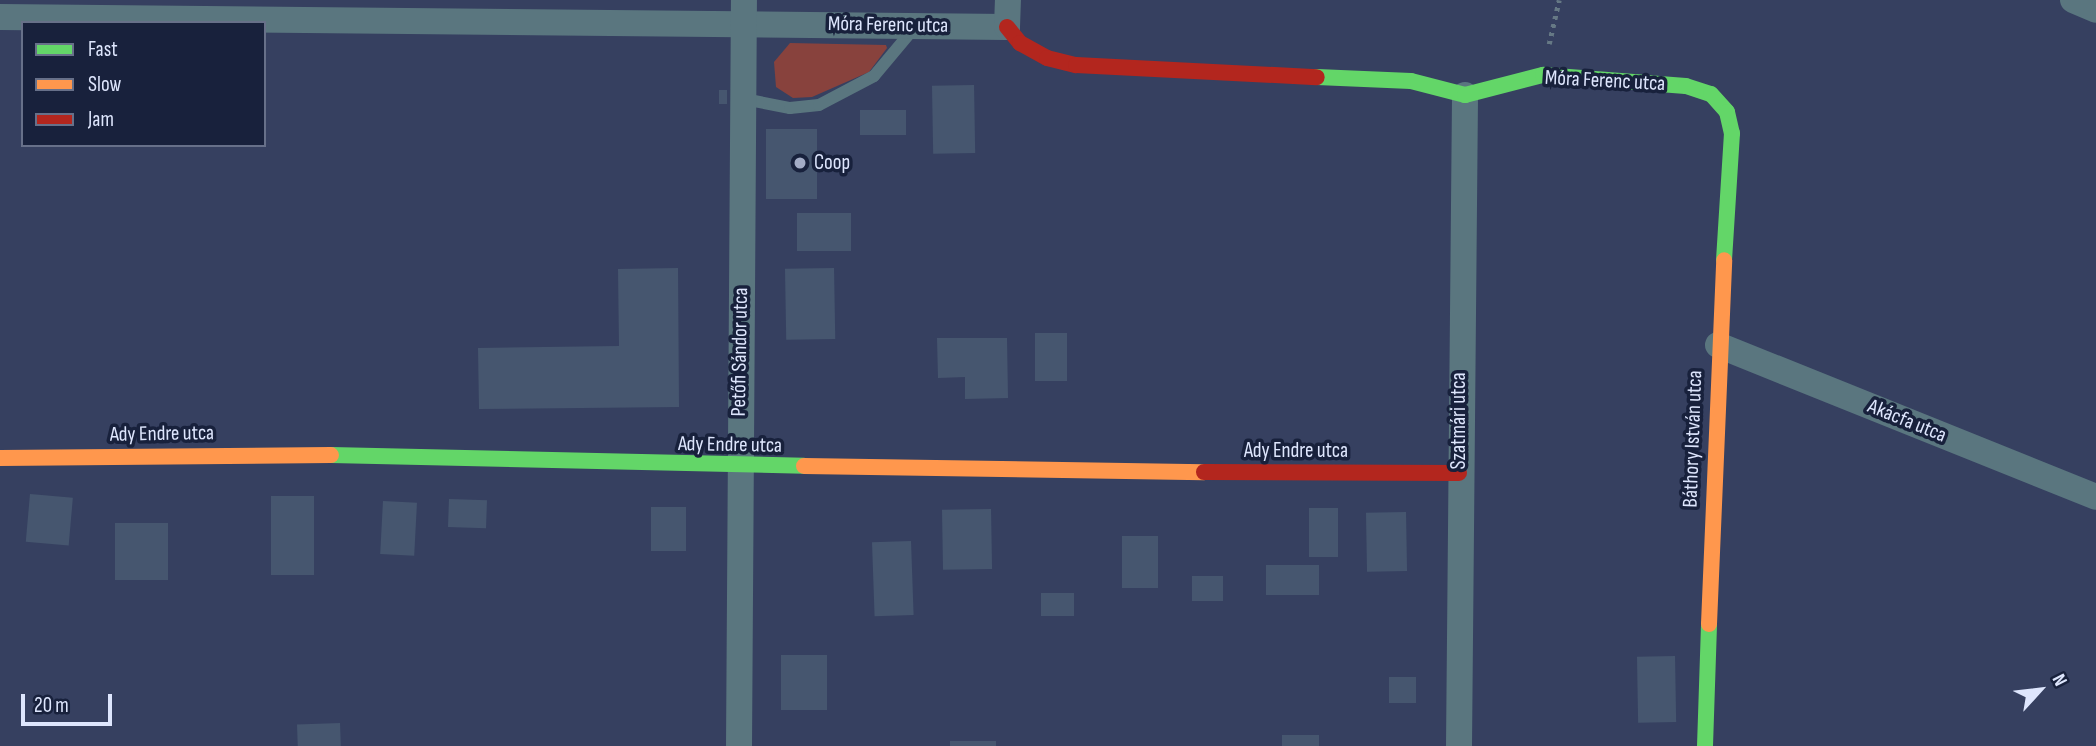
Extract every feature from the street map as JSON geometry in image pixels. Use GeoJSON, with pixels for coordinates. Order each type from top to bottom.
{"type":"FeatureCollection","features":[{"type":"Feature","properties":{"kind":"street"},"geometry":{"type":"LineString","coordinates":[[1007,27],[1008,0]]}},
{"type":"Feature","properties":{"kind":"street"},"geometry":{"type":"LineString","coordinates":[[2073,0],[2096,9]]}},
{"type":"Feature","properties":{"kind":"street","name":"Móra Ferenc utca"},"geometry":{"type":"LineString","coordinates":[[0,17],[273,10],[743,11],[916,26],[1007,27],[1020,43],[1038,54],[1076,65],[1411,81],[1465,95],[1543,75],[1686,86],[1711,94],[1727,112],[1732,133]]}},
{"type":"Feature","properties":{"kind":"street","name":"Petőfi Sándor utca"},"geometry":{"type":"LineString","coordinates":[[739,746],[738,466],[743,11]]}},
{"type":"Feature","properties":{"kind":"street","name":"Szatmári utca"},"geometry":{"type":"LineString","coordinates":[[1460,746],[1459,473],[1465,95]]}},
{"type":"Feature","properties":{"kind":"street","name":"Báthory István utca"},"geometry":{"type":"LineString","coordinates":[[1705,746],[1717,345],[1732,133]]}},
{"type":"Feature","properties":{"kind":"street","name":"Akácfa utca"},"geometry":{"type":"LineString","coordinates":[[1717,345],[2096,497]]}},
{"type":"Feature","properties":{"kind":"street","name":"Ady Endre utca"},"geometry":{"type":"LineString","coordinates":[[0,458],[262,453],[738,466],[1459,473]]}},
{"type":"Feature","properties":{"kind":"lane"},"geometry":{"type":"LineString","coordinates":[[744,99],[790,108],[819,105],[874,76],[916,26]]}},
{"type":"Feature","properties":{"kind":"path"},"geometry":{"type":"LineString","coordinates":[[1543,75],[1559,0]]}},
{"type":"Feature","properties":{"kind":"shaded area"},"geometry":{"type":"Polygon","coordinates":[[[790,43],[886,45],[887,48],[869,72],[812,97],[793,98],[776,87],[774,62],[790,43]]]}},
{"type":"Feature","properties":{"kind":"building"},"geometry":{"type":"Polygon","coordinates":[[[974,85],[975,153],[933,154],[932,86],[974,85]]]}},
{"type":"Feature","properties":{"kind":"building"},"geometry":{"type":"Polygon","coordinates":[[[719,90],[727,90],[727,104],[719,104],[719,90]]]}},
{"type":"Feature","properties":{"kind":"building"},"geometry":{"type":"Polygon","coordinates":[[[860,110],[906,110],[906,135],[860,135],[860,110]]]}},
{"type":"Feature","properties":{"kind":"building"},"geometry":{"type":"Polygon","coordinates":[[[766,129],[817,129],[817,199],[766,199],[766,129]]]}},
{"type":"Feature","properties":{"kind":"building"},"geometry":{"type":"Polygon","coordinates":[[[797,213],[851,213],[851,251],[797,251],[797,213]]]}},
{"type":"Feature","properties":{"kind":"building"},"geometry":{"type":"Polygon","coordinates":[[[678,268],[679,407],[479,409],[478,348],[619,346],[618,269],[678,268]]]}},
{"type":"Feature","properties":{"kind":"building"},"geometry":{"type":"Polygon","coordinates":[[[834,268],[835,339],[786,340],[785,269],[834,268]]]}},
{"type":"Feature","properties":{"kind":"building"},"geometry":{"type":"Polygon","coordinates":[[[1035,333],[1067,333],[1067,381],[1035,381],[1035,333]]]}},
{"type":"Feature","properties":{"kind":"building"},"geometry":{"type":"Polygon","coordinates":[[[937,338],[1007,338],[1008,398],[965,399],[965,377],[938,378],[937,338]]]}},
{"type":"Feature","properties":{"kind":"building"},"geometry":{"type":"Polygon","coordinates":[[[30,494],[73,498],[69,546],[26,542],[30,494]]]}},
{"type":"Feature","properties":{"kind":"building"},"geometry":{"type":"Polygon","coordinates":[[[271,496],[314,496],[314,575],[271,575],[271,496]]]}},
{"type":"Feature","properties":{"kind":"building"},"geometry":{"type":"Polygon","coordinates":[[[449,499],[487,500],[486,528],[448,527],[449,499]]]}},
{"type":"Feature","properties":{"kind":"building"},"geometry":{"type":"Polygon","coordinates":[[[383,501],[417,503],[414,556],[380,554],[383,501]]]}},
{"type":"Feature","properties":{"kind":"building"},"geometry":{"type":"Polygon","coordinates":[[[651,507],[686,507],[686,551],[651,551],[651,507]]]}},
{"type":"Feature","properties":{"kind":"building"},"geometry":{"type":"Polygon","coordinates":[[[1309,508],[1338,508],[1338,557],[1309,557],[1309,508]]]}},
{"type":"Feature","properties":{"kind":"building"},"geometry":{"type":"Polygon","coordinates":[[[991,509],[992,569],[943,570],[942,510],[991,509]]]}},
{"type":"Feature","properties":{"kind":"building"},"geometry":{"type":"Polygon","coordinates":[[[1406,512],[1407,571],[1367,572],[1366,513],[1406,512]]]}},
{"type":"Feature","properties":{"kind":"building"},"geometry":{"type":"Polygon","coordinates":[[[115,523],[168,523],[168,580],[115,580],[115,523]]]}},
{"type":"Feature","properties":{"kind":"building"},"geometry":{"type":"Polygon","coordinates":[[[1122,536],[1158,536],[1158,588],[1122,588],[1122,536]]]}},
{"type":"Feature","properties":{"kind":"building"},"geometry":{"type":"Polygon","coordinates":[[[911,541],[914,615],[875,616],[872,542],[911,541]]]}},
{"type":"Feature","properties":{"kind":"building"},"geometry":{"type":"Polygon","coordinates":[[[1266,565],[1319,565],[1319,595],[1266,595],[1266,565]]]}},
{"type":"Feature","properties":{"kind":"building"},"geometry":{"type":"Polygon","coordinates":[[[1192,576],[1223,576],[1223,601],[1192,601],[1192,576]]]}},
{"type":"Feature","properties":{"kind":"building"},"geometry":{"type":"Polygon","coordinates":[[[1041,593],[1074,593],[1074,616],[1041,616],[1041,593]]]}},
{"type":"Feature","properties":{"kind":"building"},"geometry":{"type":"Polygon","coordinates":[[[781,655],[827,655],[827,710],[781,710],[781,655]]]}},
{"type":"Feature","properties":{"kind":"building"},"geometry":{"type":"Polygon","coordinates":[[[1675,656],[1676,722],[1638,723],[1637,657],[1675,656]]]}},
{"type":"Feature","properties":{"kind":"building"},"geometry":{"type":"Polygon","coordinates":[[[1389,677],[1416,677],[1416,703],[1389,703],[1389,677]]]}},
{"type":"Feature","properties":{"kind":"building"},"geometry":{"type":"Polygon","coordinates":[[[340,723],[341,746],[298,746],[297,725],[340,723]]]}},
{"type":"Feature","properties":{"kind":"building"},"geometry":{"type":"Polygon","coordinates":[[[1282,735],[1319,735],[1319,746],[1282,746],[1282,735]]]}},
{"type":"Feature","properties":{"kind":"building"},"geometry":{"type":"Polygon","coordinates":[[[950,741],[996,741],[996,746],[950,746],[950,741]]]}},
{"type":"Feature","properties":{"kind":"traffic: fast"},"geometry":{"type":"LineString","coordinates":[[1317,77],[1411,81],[1465,95],[1543,75],[1686,86],[1711,94],[1727,112],[1732,133],[1724,260]]}},
{"type":"Feature","properties":{"kind":"traffic: fast"},"geometry":{"type":"LineString","coordinates":[[331,455],[804,466]]}},
{"type":"Feature","properties":{"kind":"traffic: fast"},"geometry":{"type":"LineString","coordinates":[[1705,746],[1709,624]]}},
{"type":"Feature","properties":{"kind":"traffic: slow"},"geometry":{"type":"LineString","coordinates":[[1709,624],[1724,260]]}},
{"type":"Feature","properties":{"kind":"traffic: slow"},"geometry":{"type":"LineString","coordinates":[[0,458],[331,455]]}},
{"type":"Feature","properties":{"kind":"traffic: slow"},"geometry":{"type":"LineString","coordinates":[[804,466],[1204,472]]}},
{"type":"Feature","properties":{"kind":"traffic: jam"},"geometry":{"type":"LineString","coordinates":[[1007,27],[1020,43],[1047,58],[1076,65],[1317,77]]}},
{"type":"Feature","properties":{"kind":"traffic: jam"},"geometry":{"type":"LineString","coordinates":[[1204,472],[1459,473]]}},
{"type":"Feature","properties":{"kind":"place","name":"Coop"},"geometry":{"type":"Point","coordinates":[800,163]}}]}
